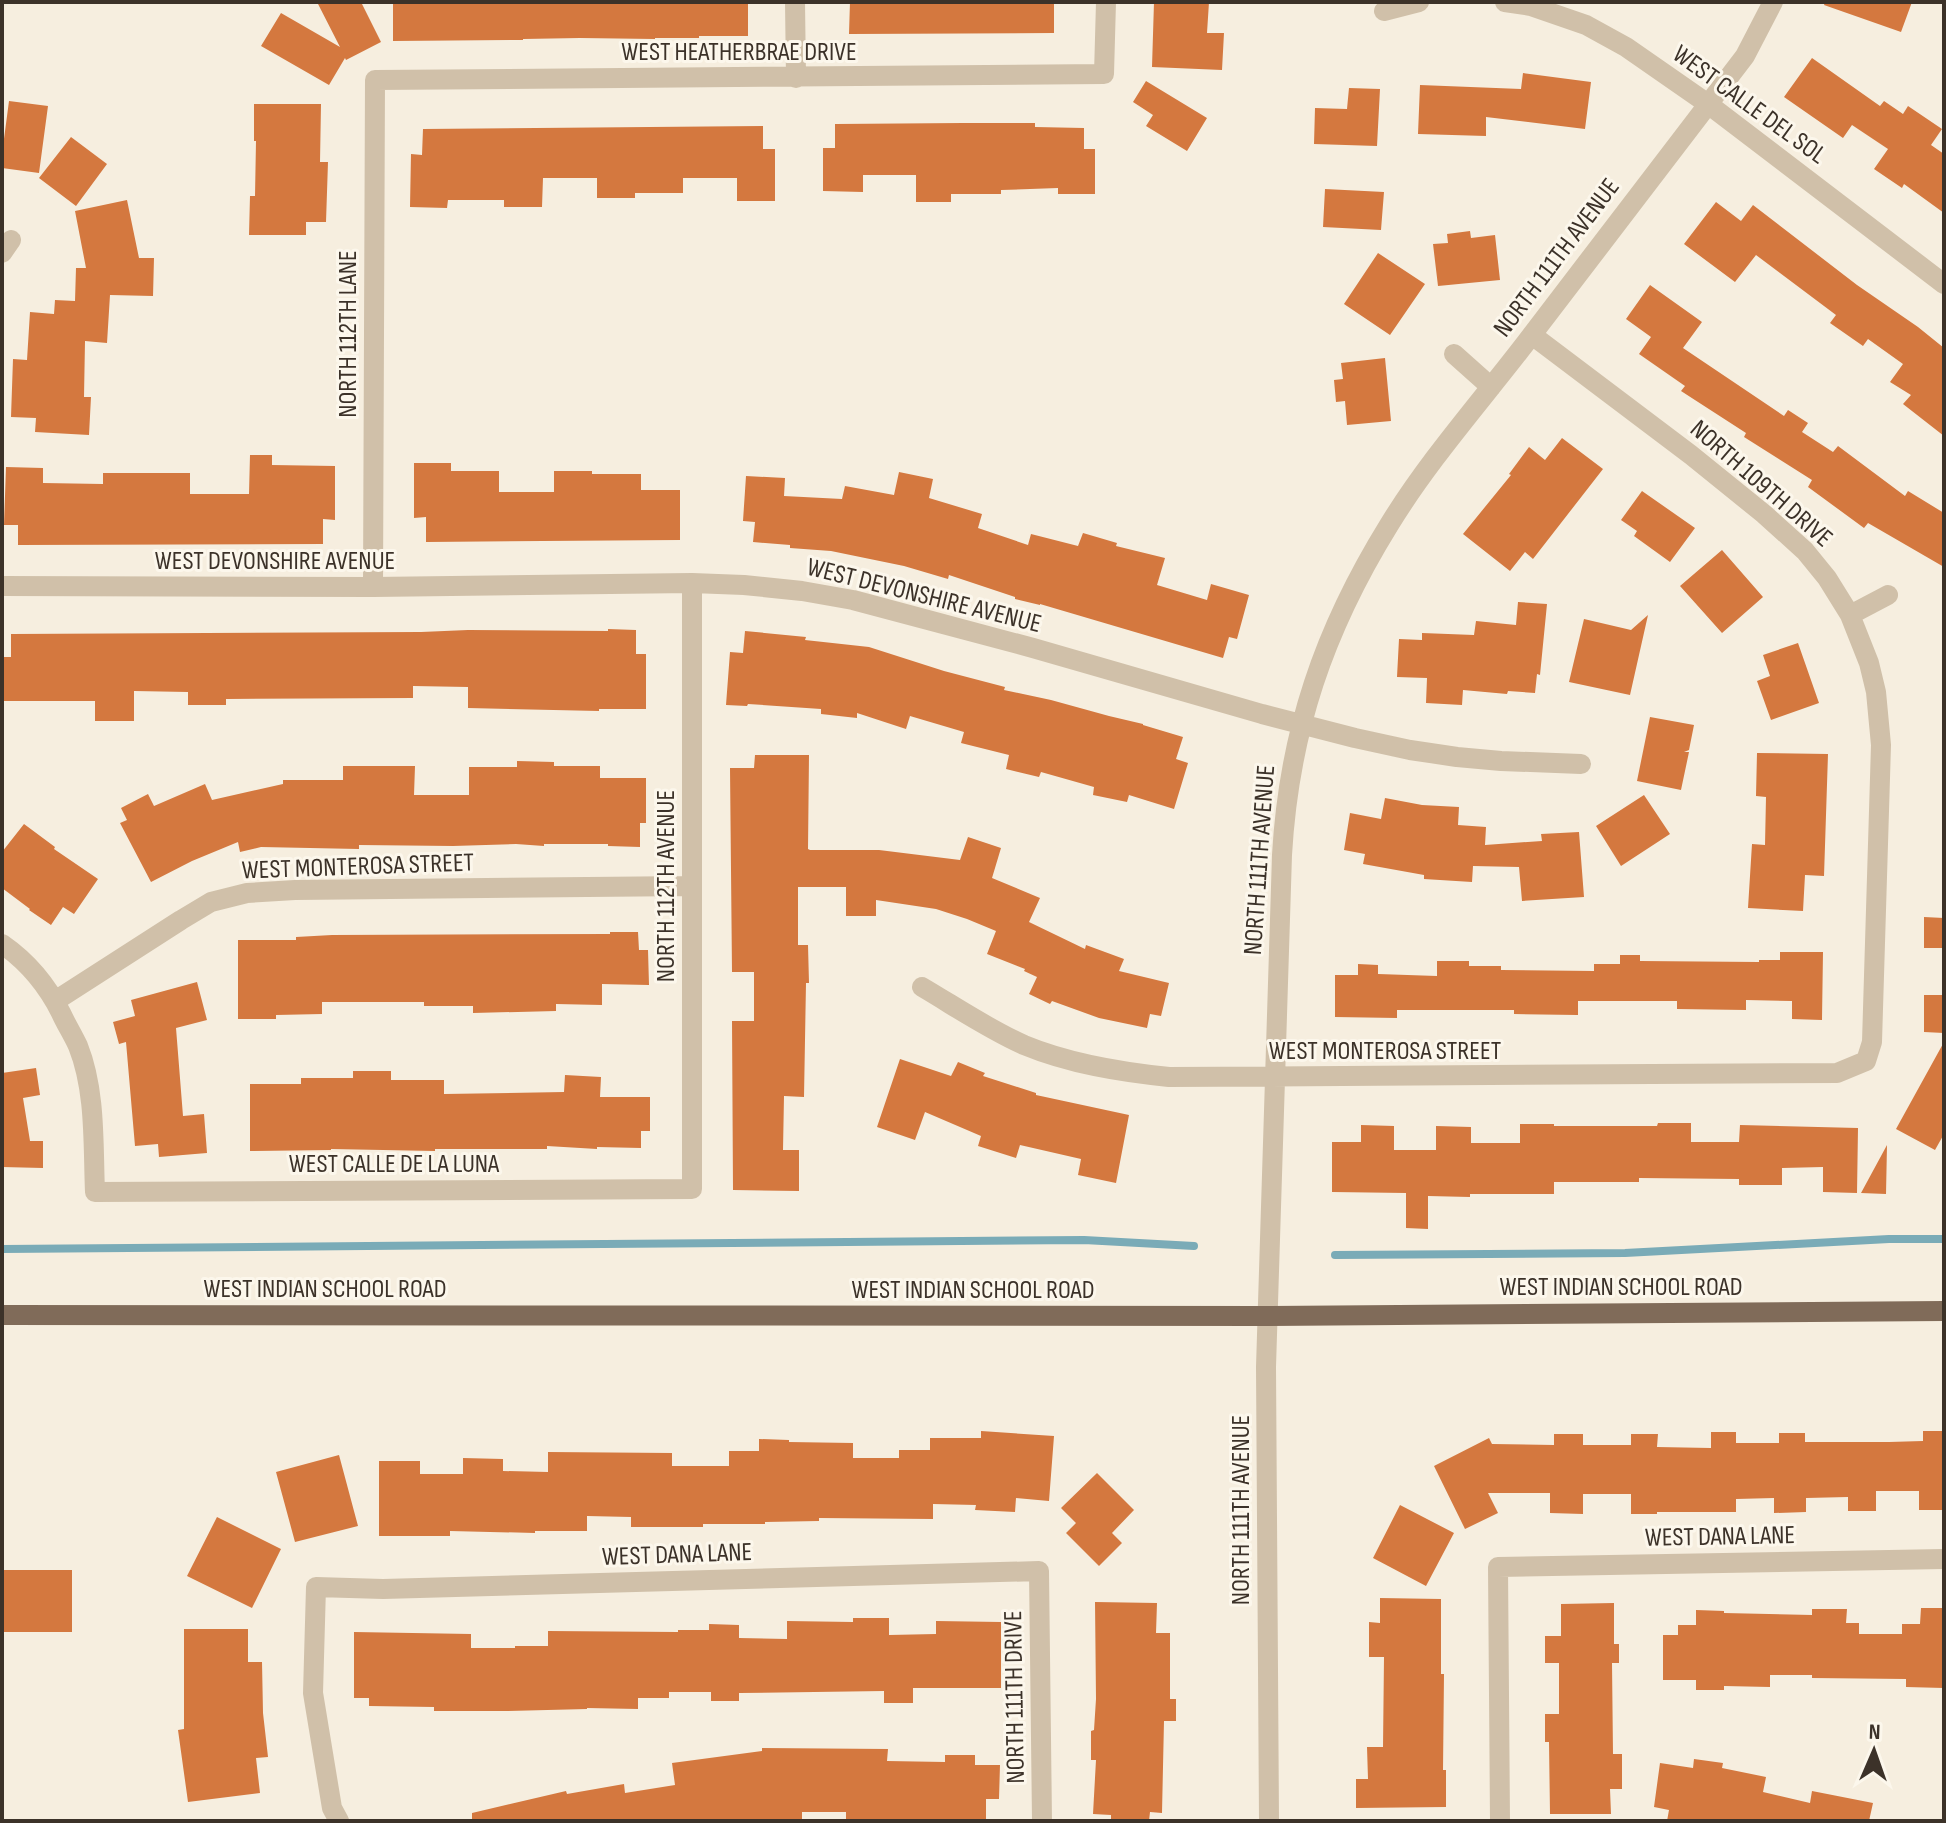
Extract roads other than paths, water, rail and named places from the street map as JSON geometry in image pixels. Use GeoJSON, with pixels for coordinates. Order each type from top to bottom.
{"type":"FeatureCollection","features":[{"type":"Feature","properties":{"kind":"main road","name":"WEST INDIAN SCHOOL ROAD"},"geometry":{"type":"LineString","coordinates":[[2,1315],[1267,1316],[1944,1311]]}},
{"type":"Feature","properties":{"kind":"street"},"geometry":{"type":"LineString","coordinates":[[795,2],[796,78]]}},
{"type":"Feature","properties":{"kind":"street","name":"WEST HEATHERBRAE DRIVE"},"geometry":{"type":"LineString","coordinates":[[375,80],[1104,74],[1106,2]]}},
{"type":"Feature","properties":{"kind":"street"},"geometry":{"type":"LineString","coordinates":[[1384,11],[1419,2]]}},
{"type":"Feature","properties":{"kind":"street","name":"WEST CALLE DEL SOL"},"geometry":{"type":"LineString","coordinates":[[1505,2],[1531,6],[1586,25],[1626,47],[1708,104],[1944,284]]}},
{"type":"Feature","properties":{"kind":"street","name":"NORTH 111TH AVENUE"},"geometry":{"type":"LineString","coordinates":[[1269,1821],[1267,1316],[1284,817],[1301,724],[1329,639],[1390,523],[1424,474],[1745,56],[1773,2]]}},
{"type":"Feature","properties":{"kind":"street","name":"NORTH 112TH LANE"},"geometry":{"type":"LineString","coordinates":[[373,587],[375,80]]}},
{"type":"Feature","properties":{"kind":"street","name":"NORTH 109TH DRIVE"},"geometry":{"type":"LineString","coordinates":[[1532,335],[1764,514],[1805,551],[1827,578],[1850,615],[1869,663],[1876,692],[1881,745],[1872,1042],[1866,1061]]}},
{"type":"Feature","properties":{"kind":"street"},"geometry":{"type":"LineString","coordinates":[[1454,354],[1491,387]]}},
{"type":"Feature","properties":{"kind":"street","name":"WEST DEVONSHIRE AVENUE"},"geometry":{"type":"LineString","coordinates":[[2,586],[373,587],[692,583],[788,589],[853,600],[1301,724],[1410,750],[1501,761],[1581,764]]}},
{"type":"Feature","properties":{"kind":"street","name":"NORTH 112TH AVENUE"},"geometry":{"type":"LineString","coordinates":[[692,583],[692,1189]]}},
{"type":"Feature","properties":{"kind":"street"},"geometry":{"type":"LineString","coordinates":[[1850,615],[1888,595]]}},
{"type":"Feature","properties":{"kind":"street","name":"WEST MONTEROSA STREET"},"geometry":{"type":"LineString","coordinates":[[55,1001],[211,902],[247,893],[692,886]]}},
{"type":"Feature","properties":{"kind":"street"},"geometry":{"type":"LineString","coordinates":[[2,944],[29,965],[55,1001]]}},
{"type":"Feature","properties":{"kind":"street","name":"WEST MONTEROSA STREET"},"geometry":{"type":"LineString","coordinates":[[922,987],[1025,1045],[1061,1058],[1169,1077],[1837,1073],[1866,1061]]}},
{"type":"Feature","properties":{"kind":"street","name":"WEST CALLE DE LA LUNA"},"geometry":{"type":"LineString","coordinates":[[55,1001],[78,1048],[86,1077],[95,1192],[692,1189]]}},
{"type":"Feature","properties":{"kind":"street","name":"WEST DANA LANE"},"geometry":{"type":"LineString","coordinates":[[1500,1821],[1498,1567],[1944,1559]]}},
{"type":"Feature","properties":{"kind":"street","name":"WEST DANA LANE"},"geometry":{"type":"LineString","coordinates":[[339,1821],[332,1808],[313,1693],[316,1587],[383,1589],[1039,1571]]}},
{"type":"Feature","properties":{"kind":"street","name":"NORTH 111TH DRIVE"},"geometry":{"type":"LineString","coordinates":[[1039,1571],[1042,1821]]}},
{"type":"Feature","properties":{"kind":"waterway"},"geometry":{"type":"LineString","coordinates":[[1335,1255],[1625,1253],[1889,1239],[1944,1239]]}},
{"type":"Feature","properties":{"kind":"waterway"},"geometry":{"type":"LineString","coordinates":[[2,1249],[1084,1240],[1194,1246]]}}]}
